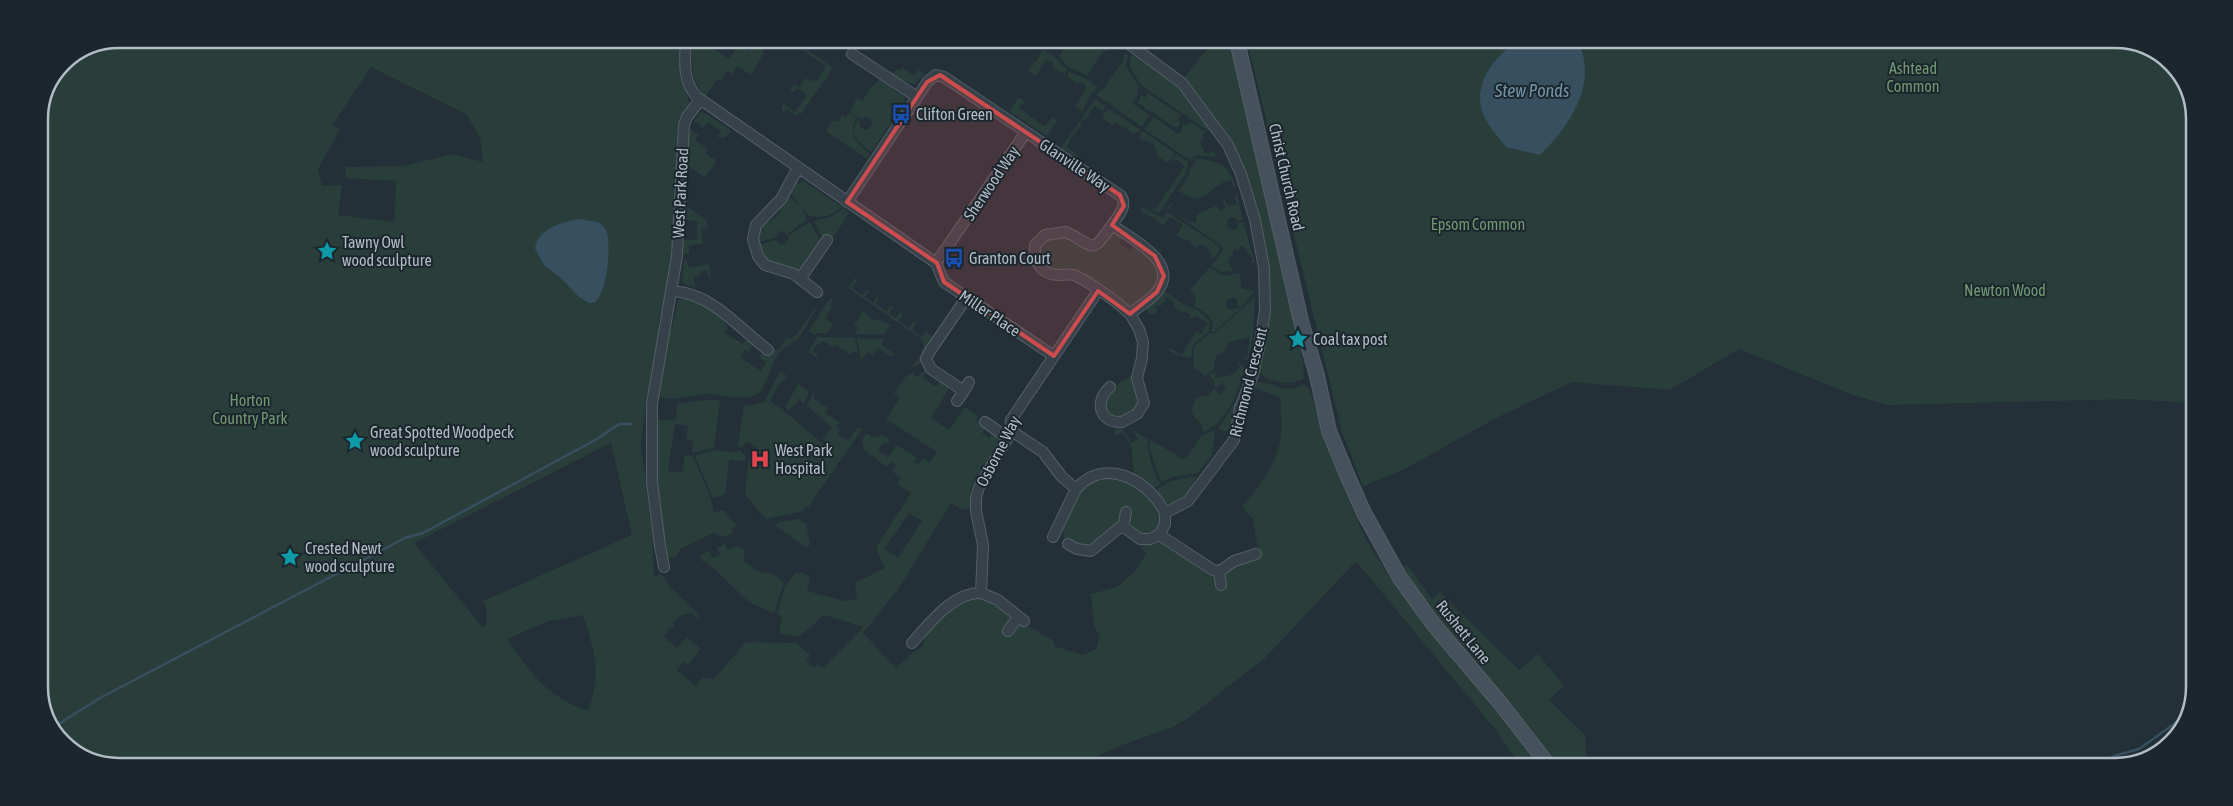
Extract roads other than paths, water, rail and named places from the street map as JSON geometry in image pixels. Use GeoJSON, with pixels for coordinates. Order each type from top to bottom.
{"type":"FeatureCollection","features":[{"type":"Feature","properties":{"kind":"main road","name":"Christ Church Road"},"geometry":{"type":"LineString","coordinates":[[1240,48],[1301,321],[1329,431],[1364,513]]}},
{"type":"Feature","properties":{"kind":"main road","name":"Rushett Lane"},"geometry":{"type":"LineString","coordinates":[[1364,513],[1400,578],[1434,625],[1501,704],[1543,758]]}},
{"type":"Feature","properties":{"kind":"street"},"geometry":{"type":"LineString","coordinates":[[686,48],[686,77],[692,90],[700,100],[936,263]]}},
{"type":"Feature","properties":{"kind":"street","name":"Richmond Crescent"},"geometry":{"type":"LineString","coordinates":[[1135,48],[1182,84],[1228,145],[1241,174],[1250,203],[1258,232],[1264,268],[1265,311],[1260,348],[1253,375],[1240,408],[1234,440],[1188,501],[1165,513]]}},
{"type":"Feature","properties":{"kind":"street"},"geometry":{"type":"LineString","coordinates":[[852,54],[917,97]]}},
{"type":"Feature","properties":{"kind":"street","name":"Sherwood Way"},"geometry":{"type":"LineString","coordinates":[[847,202],[917,97],[930,79],[936,75],[942,76],[1026,132],[936,263]]}},
{"type":"Feature","properties":{"kind":"street","name":"West Park Road"},"geometry":{"type":"LineString","coordinates":[[664,567],[652,482],[651,425],[653,395],[673,291],[677,256],[684,125],[686,117],[700,100]]}},
{"type":"Feature","properties":{"kind":"street","name":"Glanville Way"},"geometry":{"type":"LineString","coordinates":[[1026,132],[1122,197],[1123,208],[1100,243],[1095,246],[1087,245],[1063,232],[1043,236],[1035,246],[1036,261],[1043,270],[1053,274],[1073,275],[1130,314],[1139,329],[1143,345],[1137,378],[1144,402],[1140,410],[1132,418],[1122,422],[1108,419],[1102,412],[1100,402],[1103,394],[1110,387]]}},
{"type":"Feature","properties":{"kind":"street"},"geometry":{"type":"LineString","coordinates":[[798,168],[781,199],[756,225],[753,233],[757,253],[762,263],[772,269],[791,273],[817,292]]}},
{"type":"Feature","properties":{"kind":"street"},"geometry":{"type":"LineString","coordinates":[[1112,225],[1155,256],[1163,271],[1163,281],[1160,289],[1130,314]]}},
{"type":"Feature","properties":{"kind":"street"},"geometry":{"type":"LineString","coordinates":[[800,279],[827,240]]}},
{"type":"Feature","properties":{"kind":"street","name":"Miller Place"},"geometry":{"type":"LineString","coordinates":[[936,263],[944,282],[1054,356]]}},
{"type":"Feature","properties":{"kind":"street"},"geometry":{"type":"LineString","coordinates":[[673,291],[690,294],[713,304],[768,350]]}},
{"type":"Feature","properties":{"kind":"street"},"geometry":{"type":"LineString","coordinates":[[1054,356],[1098,291]]}},
{"type":"Feature","properties":{"kind":"street"},"geometry":{"type":"LineString","coordinates":[[957,400],[967,387],[931,369],[926,359],[967,297]]}},
{"type":"Feature","properties":{"kind":"street","name":"Osborne Way"},"geometry":{"type":"LineString","coordinates":[[981,593],[983,549],[976,511],[976,498],[979,487],[1009,434],[1011,420],[1054,356]]}},
{"type":"Feature","properties":{"kind":"street"},"geometry":{"type":"LineString","coordinates":[[985,422],[1043,452],[1062,477],[1076,490]]}},
{"type":"Feature","properties":{"kind":"street"},"geometry":{"type":"LineString","coordinates":[[1053,537],[1076,490],[1085,482],[1103,474],[1124,476],[1148,489],[1165,513],[1165,524],[1160,534],[1150,539],[1140,539],[1123,527]]}},
{"type":"Feature","properties":{"kind":"street"},"geometry":{"type":"LineString","coordinates":[[1123,527],[1126,512]]}},
{"type":"Feature","properties":{"kind":"street"},"geometry":{"type":"LineString","coordinates":[[1068,544],[1079,550],[1091,551],[1116,529],[1123,527]]}},
{"type":"Feature","properties":{"kind":"street"},"geometry":{"type":"LineString","coordinates":[[1160,534],[1169,542],[1192,554],[1213,570],[1218,571],[1234,561],[1256,554]]}},
{"type":"Feature","properties":{"kind":"street"},"geometry":{"type":"LineString","coordinates":[[1218,571],[1221,585]]}},
{"type":"Feature","properties":{"kind":"street"},"geometry":{"type":"LineString","coordinates":[[912,643],[951,604],[969,595],[981,593],[995,598],[1021,619],[1008,630]]}},
{"type":"Feature","properties":{"kind":"water","name":"Stew Ponds"},"geometry":{"type":"Polygon","coordinates":[[[1580,48],[1584,57],[1585,73],[1578,103],[1561,131],[1540,155],[1506,147],[1487,122],[1481,107],[1480,96],[1486,76],[1491,66],[1506,49],[1580,48]]]}},
{"type":"Feature","properties":{"kind":"water"},"geometry":{"type":"Polygon","coordinates":[[[579,219],[598,222],[605,229],[608,237],[605,280],[602,290],[594,303],[589,303],[578,296],[562,279],[545,266],[535,249],[540,236],[545,232],[565,222],[579,219]]]}},
{"type":"Feature","properties":{"kind":"waterway"},"geometry":{"type":"LineString","coordinates":[[58,724],[100,698],[405,538],[423,533],[597,439],[619,424],[631,424]]}},
{"type":"Feature","properties":{"kind":"waterway"},"geometry":{"type":"LineString","coordinates":[[2110,758],[2139,749],[2176,723]]}},
{"type":"Feature","properties":{"kind":"place","name":"Clifton Green"},"geometry":{"type":"Point","coordinates":[901,114]}},
{"type":"Feature","properties":{"kind":"place","name":"Tawny Owl wood sculpture"},"geometry":{"type":"Point","coordinates":[327,251]}},
{"type":"Feature","properties":{"kind":"place","name":"Granton Court"},"geometry":{"type":"Point","coordinates":[954,258]}},
{"type":"Feature","properties":{"kind":"place","name":"Coal tax post"},"geometry":{"type":"Point","coordinates":[1298,339]}},
{"type":"Feature","properties":{"kind":"place","name":"Great Spotted Woodpeck wood sculpture"},"geometry":{"type":"Point","coordinates":[355,441]}},
{"type":"Feature","properties":{"kind":"place","name":"West Park Hospital"},"geometry":{"type":"Point","coordinates":[760,459]}},
{"type":"Feature","properties":{"kind":"place","name":"Crested Newt wood sculpture"},"geometry":{"type":"Point","coordinates":[290,557]}},
{"type":"Feature","properties":{"kind":"park label","name":"Ashtead Common"},"geometry":{"type":"Point","coordinates":[1913,77]}},
{"type":"Feature","properties":{"kind":"park label","name":"Epsom Common"},"geometry":{"type":"Point","coordinates":[1478,224]}},
{"type":"Feature","properties":{"kind":"park label","name":"Newton Wood"},"geometry":{"type":"Point","coordinates":[2005,290]}},
{"type":"Feature","properties":{"kind":"park label","name":"Horton Country Park"},"geometry":{"type":"Point","coordinates":[250,409]}}]}
